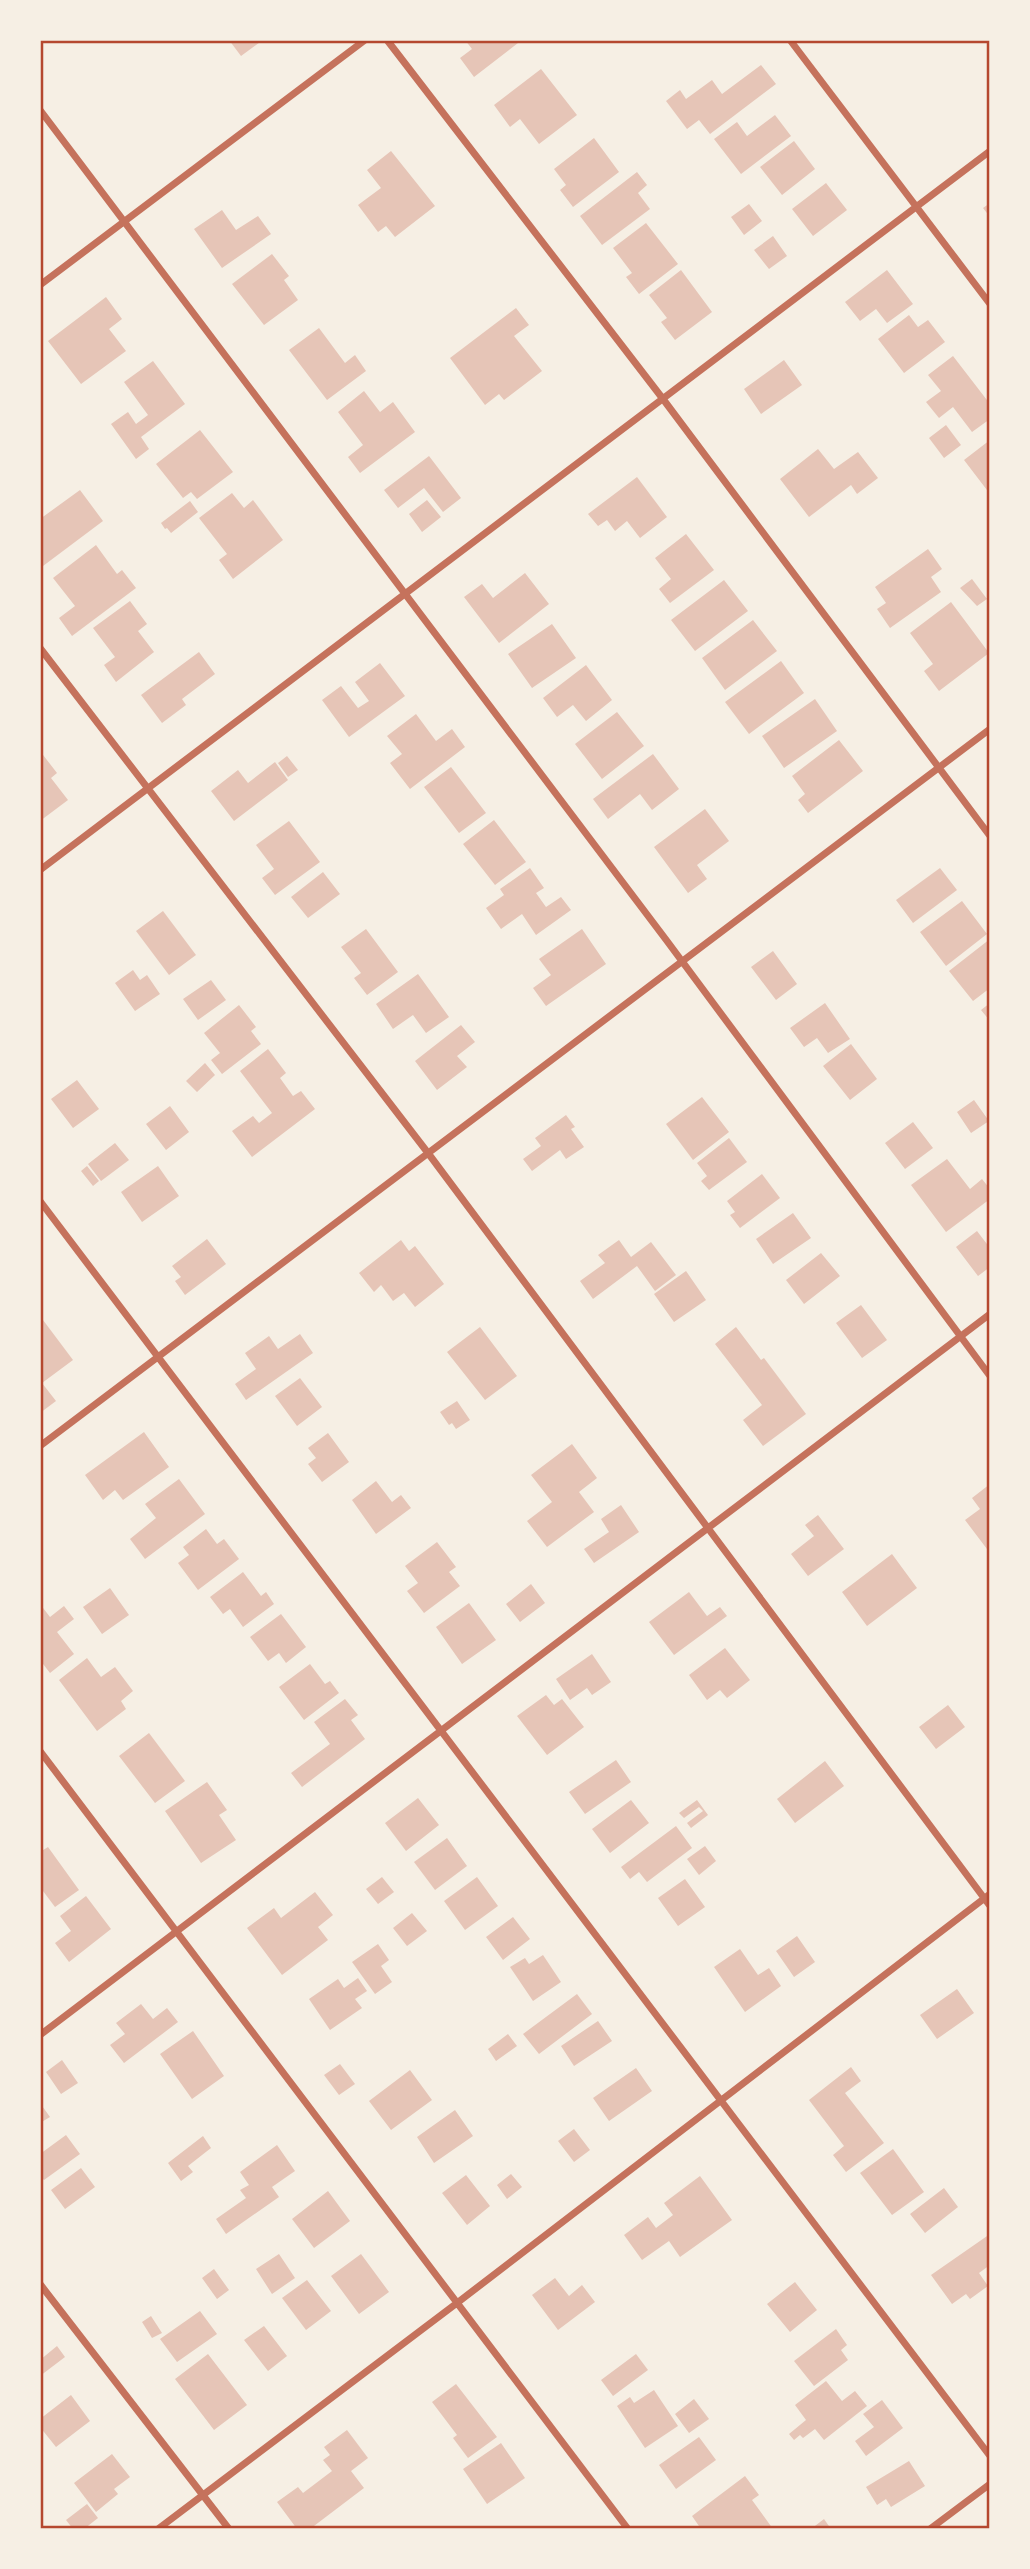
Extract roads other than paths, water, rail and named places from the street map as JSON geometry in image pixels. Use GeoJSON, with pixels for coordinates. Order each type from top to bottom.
{"type":"FeatureCollection","features":[{"type":"Feature","properties":{"kind":"street"},"geometry":{"type":"LineString","coordinates":[[40,285],[365,40]]}},
{"type":"Feature","properties":{"kind":"street"},"geometry":{"type":"LineString","coordinates":[[387,40],[663,399],[990,836]]}},
{"type":"Feature","properties":{"kind":"street"},"geometry":{"type":"LineString","coordinates":[[790,40],[990,304]]}},
{"type":"Feature","properties":{"kind":"street"},"geometry":{"type":"LineString","coordinates":[[40,110],[406,593],[990,1376]]}},
{"type":"Feature","properties":{"kind":"street"},"geometry":{"type":"LineString","coordinates":[[40,870],[990,151]]}},
{"type":"Feature","properties":{"kind":"street"},"geometry":{"type":"LineString","coordinates":[[40,648],[428,1153],[987,1896],[990,1906]]}},
{"type":"Feature","properties":{"kind":"street"},"geometry":{"type":"LineString","coordinates":[[40,1446],[990,729]]}},
{"type":"Feature","properties":{"kind":"street"},"geometry":{"type":"LineString","coordinates":[[40,1200],[990,2456]]}},
{"type":"Feature","properties":{"kind":"street"},"geometry":{"type":"LineString","coordinates":[[40,2035],[990,1314]]}},
{"type":"Feature","properties":{"kind":"street"},"geometry":{"type":"LineString","coordinates":[[40,1751],[628,2529]]}},
{"type":"Feature","properties":{"kind":"street"},"geometry":{"type":"LineString","coordinates":[[158,2529],[987,1896]]}},
{"type":"Feature","properties":{"kind":"street"},"geometry":{"type":"LineString","coordinates":[[40,2284],[229,2529]]}},
{"type":"Feature","properties":{"kind":"street"},"geometry":{"type":"LineString","coordinates":[[930,2529],[990,2484]]}}]}
